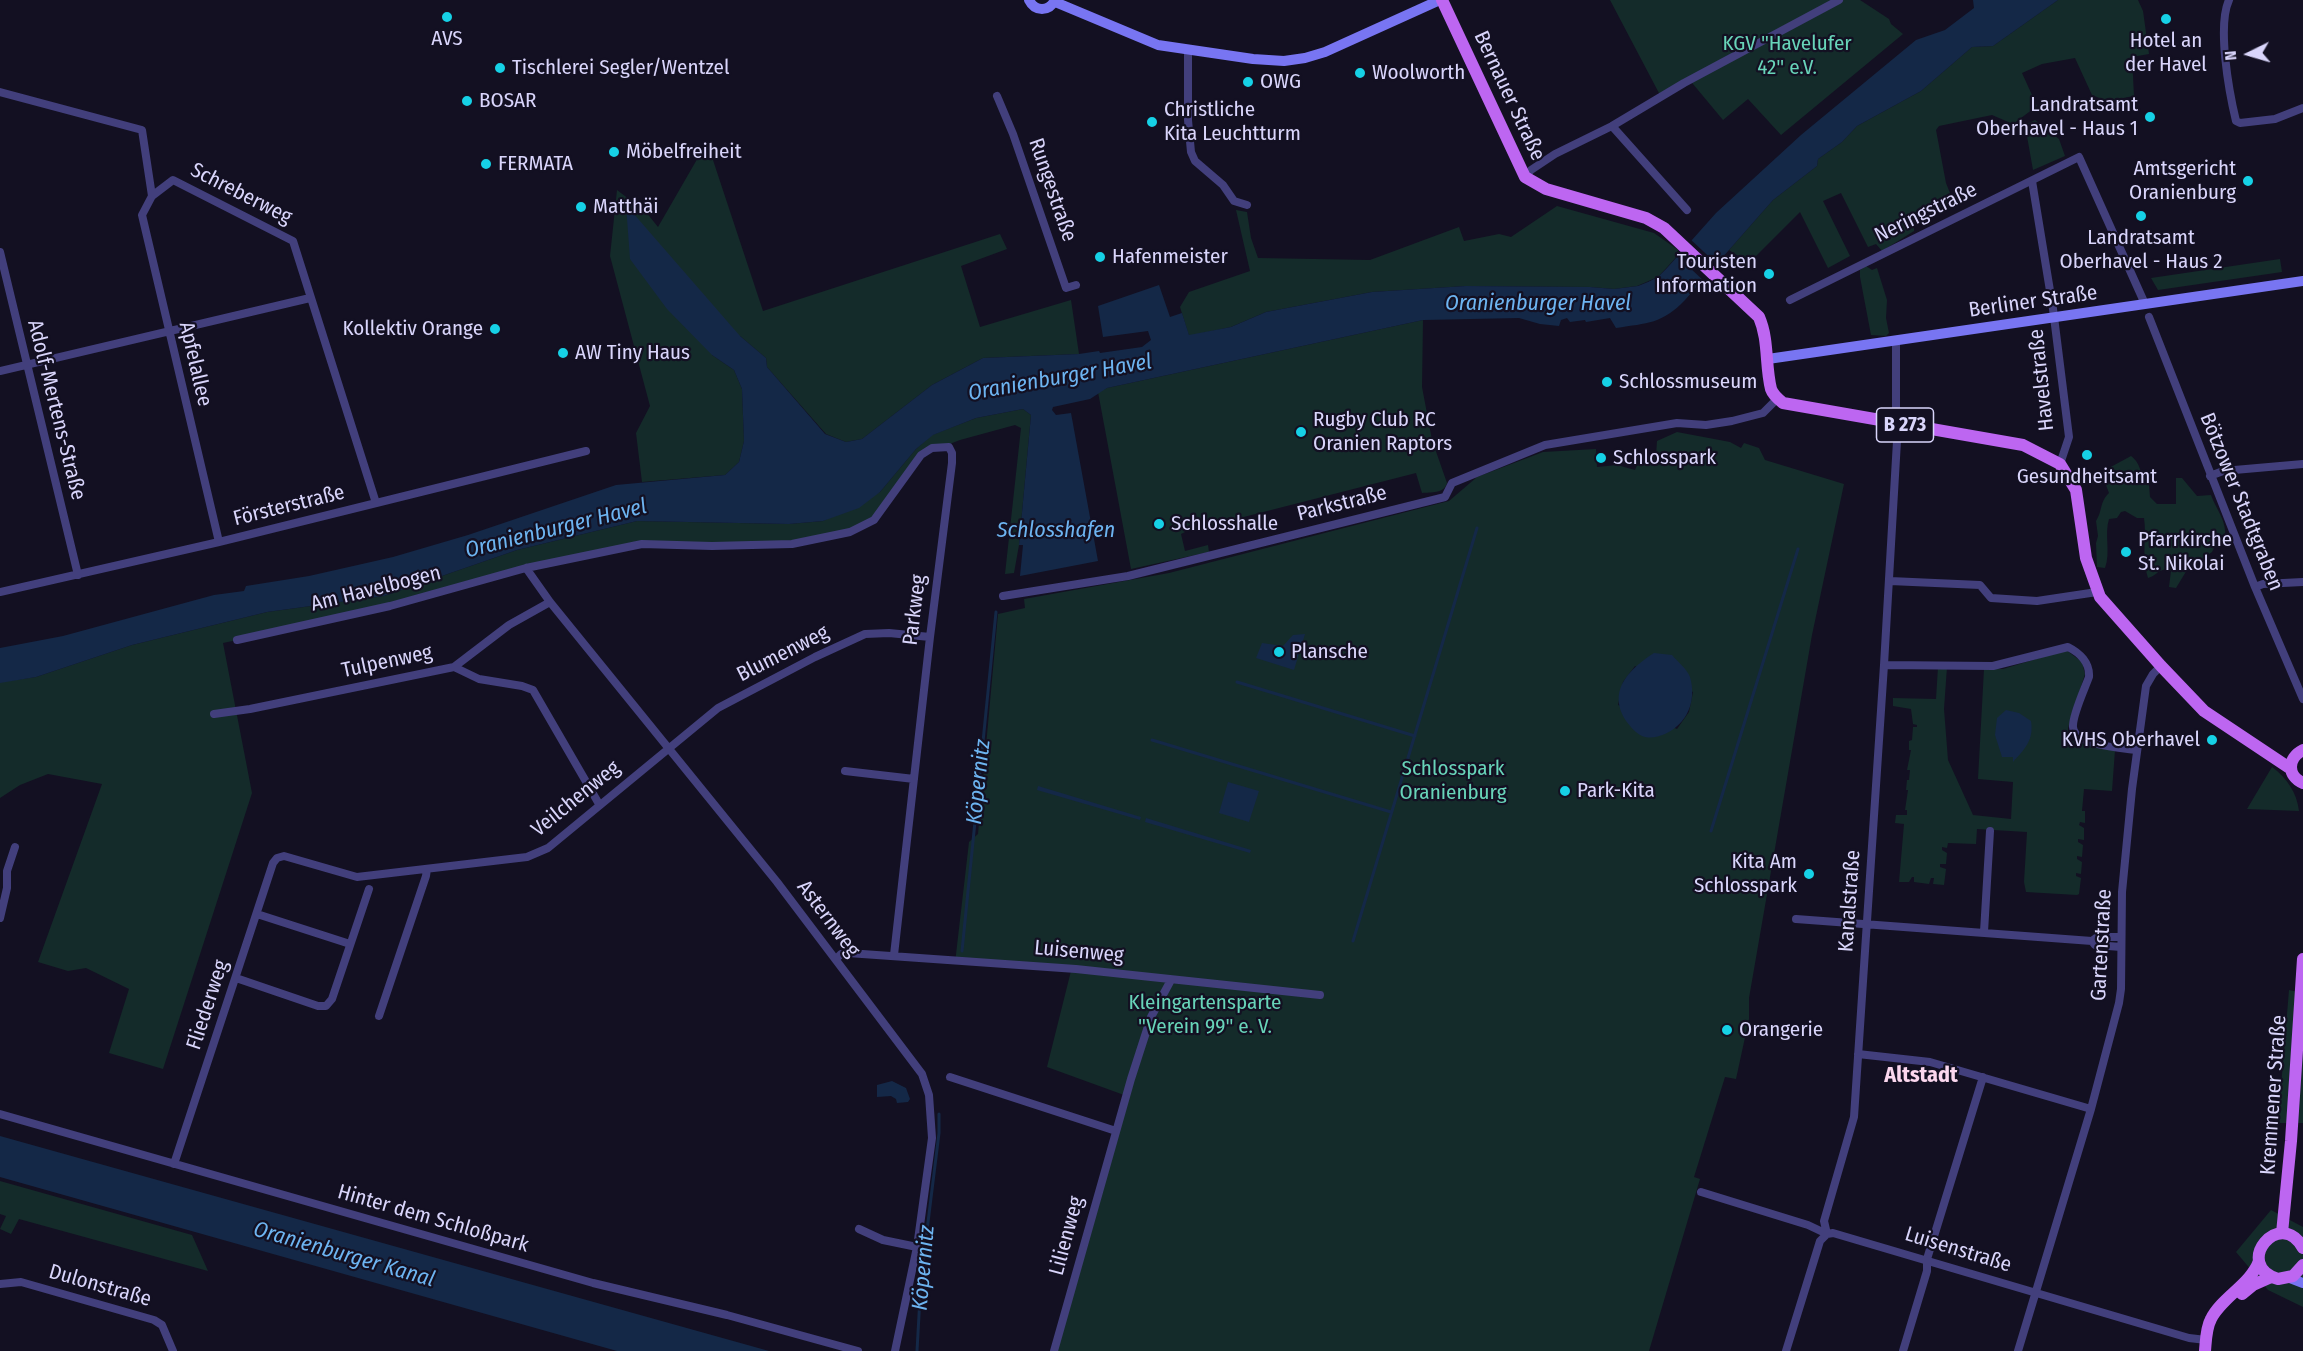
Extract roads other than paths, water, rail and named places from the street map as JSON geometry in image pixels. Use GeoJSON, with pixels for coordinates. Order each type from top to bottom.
{"type":"FeatureCollection","features":[{"type":"Feature","properties":{"kind":"main road"},"geometry":{"type":"LineString","coordinates":[[1029,0],[1034,7],[1041,9],[1050,7],[1055,1],[1158,45],[1284,61],[1325,52],[1441,0]]}},
{"type":"Feature","properties":{"kind":"main road","name":"Bernauer Straße"},"geometry":{"type":"LineString","coordinates":[[1441,0],[1525,177],[1546,189],[1646,219],[1664,228],[1759,317],[1764,330],[1771,390],[1782,401]]}},
{"type":"Feature","properties":{"kind":"main road","name":"Berliner Straße"},"geometry":{"type":"LineString","coordinates":[[1768,359],[2303,281]]}},
{"type":"Feature","properties":{"kind":"main road","name":"B 273"},"geometry":{"type":"LineString","coordinates":[[1782,401],[2023,445],[2060,464]]}},
{"type":"Feature","properties":{"kind":"main road"},"geometry":{"type":"LineString","coordinates":[[2060,464],[2076,490],[2086,558],[2097,592],[2110,610],[2204,711],[2291,768],[2295,778],[2303,783]]}},
{"type":"Feature","properties":{"kind":"main road"},"geometry":{"type":"LineString","coordinates":[[2261,748],[2299,753],[2291,768]]}},
{"type":"Feature","properties":{"kind":"main road","name":"Kremmener Straße"},"geometry":{"type":"LineString","coordinates":[[2282,1233],[2291,1141],[2303,959]]}},
{"type":"Feature","properties":{"kind":"main road"},"geometry":{"type":"LineString","coordinates":[[2205,1345],[2211,1318],[2257,1267],[2260,1250],[2265,1240],[2282,1233],[2295,1238],[2303,1248]]}},
{"type":"Feature","properties":{"kind":"main road"},"geometry":{"type":"LineString","coordinates":[[2259,1261],[2263,1270],[2271,1277],[2281,1280],[2290,1278],[2299,1272],[2303,1265]]}},
{"type":"Feature","properties":{"kind":"main road"},"geometry":{"type":"LineString","coordinates":[[2225,1303],[2259,1281],[2271,1277]]}},
{"type":"Feature","properties":{"kind":"main road"},"geometry":{"type":"LineString","coordinates":[[2290,1278],[2303,1283]]}},
{"type":"Feature","properties":{"kind":"street"},"geometry":{"type":"LineString","coordinates":[[1525,177],[1531,170],[1555,154],[1612,126],[1684,83],[1839,0]]}},
{"type":"Feature","properties":{"kind":"street"},"geometry":{"type":"LineString","coordinates":[[2229,0],[2223,19],[2223,34],[2236,121],[2240,123],[2275,119],[2303,108]]}},
{"type":"Feature","properties":{"kind":"street"},"geometry":{"type":"LineString","coordinates":[[1188,50],[1191,152],[1195,161],[1223,185],[1234,201],[1247,205]]}},
{"type":"Feature","properties":{"kind":"street"},"geometry":{"type":"LineString","coordinates":[[0,92],[142,130],[152,196]]}},
{"type":"Feature","properties":{"kind":"street","name":"Rungestraße"},"geometry":{"type":"LineString","coordinates":[[997,96],[1013,134],[1066,288],[1076,285]]}},
{"type":"Feature","properties":{"kind":"street"},"geometry":{"type":"LineString","coordinates":[[1612,126],[1687,210]]}},
{"type":"Feature","properties":{"kind":"street","name":"Neringstraße"},"geometry":{"type":"LineString","coordinates":[[1790,300],[2079,157],[2145,304]]}},
{"type":"Feature","properties":{"kind":"street","name":"Schreberweg"},"geometry":{"type":"LineString","coordinates":[[152,196],[173,180],[293,241],[376,503]]}},
{"type":"Feature","properties":{"kind":"street","name":"Havelstraße"},"geometry":{"type":"LineString","coordinates":[[2031,181],[2055,318],[2069,437],[2060,464]]}},
{"type":"Feature","properties":{"kind":"street","name":"Apfelallee"},"geometry":{"type":"LineString","coordinates":[[152,196],[142,215],[219,542]]}},
{"type":"Feature","properties":{"kind":"street","name":"Adolf-Mertens-Straße"},"geometry":{"type":"LineString","coordinates":[[0,252],[78,575]]}},
{"type":"Feature","properties":{"kind":"street"},"geometry":{"type":"LineString","coordinates":[[0,371],[310,298]]}},
{"type":"Feature","properties":{"kind":"street","name":"Bötzower Stadtgraben"},"geometry":{"type":"LineString","coordinates":[[2149,317],[2210,476],[2303,699]]}},
{"type":"Feature","properties":{"kind":"street"},"geometry":{"type":"LineString","coordinates":[[1896,342],[1896,423]]}},
{"type":"Feature","properties":{"kind":"street","name":"Parkstraße"},"geometry":{"type":"LineString","coordinates":[[1003,596],[1128,576],[1433,500],[1445,496],[1452,483],[1545,445],[1677,423],[1706,425],[1732,421],[1763,413],[1782,401]]}},
{"type":"Feature","properties":{"kind":"street","name":"Kanalstraße"},"geometry":{"type":"LineString","coordinates":[[1786,1351],[1820,1241],[1827,1234],[1824,1221],[1854,1117],[1890,581],[1897,441]]}},
{"type":"Feature","properties":{"kind":"street","name":"Am Havelbogen"},"geometry":{"type":"LineString","coordinates":[[237,640],[390,606],[526,568],[642,544],[712,546],[792,544],[850,532],[874,520],[921,455],[932,448],[949,447]]}},
{"type":"Feature","properties":{"kind":"street","name":"Parkweg"},"geometry":{"type":"LineString","coordinates":[[894,955],[952,463],[952,453],[949,447]]}},
{"type":"Feature","properties":{"kind":"street","name":"Försterstraße"},"geometry":{"type":"LineString","coordinates":[[0,592],[219,542],[586,451]]}},
{"type":"Feature","properties":{"kind":"street"},"geometry":{"type":"LineString","coordinates":[[2210,476],[2223,471],[2303,464]]}},
{"type":"Feature","properties":{"kind":"street","name":"Asternweg"},"geometry":{"type":"LineString","coordinates":[[526,568],[550,602],[763,864],[912,1059],[927,1085],[932,1138],[917,1247],[895,1351]]}},
{"type":"Feature","properties":{"kind":"street"},"geometry":{"type":"LineString","coordinates":[[1890,581],[1980,585],[1991,598],[2037,601],[2097,592]]}},
{"type":"Feature","properties":{"kind":"street"},"geometry":{"type":"LineString","coordinates":[[2255,587],[2263,584],[2303,582]]}},
{"type":"Feature","properties":{"kind":"street","name":"Tulpenweg"},"geometry":{"type":"LineString","coordinates":[[214,714],[250,709],[454,667],[509,625],[550,602]]}},
{"type":"Feature","properties":{"kind":"street","name":"Blumenweg"},"geometry":{"type":"LineString","coordinates":[[668,748],[718,708],[850,640],[865,634],[879,633],[930,637]]}},
{"type":"Feature","properties":{"kind":"street"},"geometry":{"type":"LineString","coordinates":[[1884,665],[1993,666],[2068,647],[2087,663],[2089,670],[2089,677],[2074,719],[2075,733],[2084,741],[2137,750]]}},
{"type":"Feature","properties":{"kind":"street","name":"Gartenstraße"},"geometry":{"type":"LineString","coordinates":[[2018,1351],[2091,1108],[2119,1003],[2122,892],[2137,750],[2146,686],[2152,674],[2161,666]]}},
{"type":"Feature","properties":{"kind":"street"},"geometry":{"type":"LineString","coordinates":[[454,667],[479,680],[522,686],[533,690],[599,804]]}},
{"type":"Feature","properties":{"kind":"street","name":"Veilchenweg"},"geometry":{"type":"LineString","coordinates":[[277,858],[284,856],[357,877],[527,858],[548,848],[668,748]]}},
{"type":"Feature","properties":{"kind":"street"},"geometry":{"type":"LineString","coordinates":[[845,771],[914,779]]}},
{"type":"Feature","properties":{"kind":"street"},"geometry":{"type":"LineString","coordinates":[[1984,932],[1990,831]]}},
{"type":"Feature","properties":{"kind":"street"},"geometry":{"type":"LineString","coordinates":[[0,918],[7,888],[7,871],[15,847]]}},
{"type":"Feature","properties":{"kind":"street","name":"Fliederweg"},"geometry":{"type":"LineString","coordinates":[[174,1164],[273,863],[277,858]]}},
{"type":"Feature","properties":{"kind":"street"},"geometry":{"type":"LineString","coordinates":[[379,1016],[427,869]]}},
{"type":"Feature","properties":{"kind":"street"},"geometry":{"type":"LineString","coordinates":[[236,978],[318,1006],[326,1006],[332,999],[369,889]]}},
{"type":"Feature","properties":{"kind":"street"},"geometry":{"type":"LineString","coordinates":[[257,914],[350,944]]}},
{"type":"Feature","properties":{"kind":"street"},"geometry":{"type":"LineString","coordinates":[[1796,919],[2092,941],[2095,945],[2121,947]]}},
{"type":"Feature","properties":{"kind":"street"},"geometry":{"type":"LineString","coordinates":[[2092,941],[2097,937],[2121,937]]}},
{"type":"Feature","properties":{"kind":"street","name":"Luisenweg"},"geometry":{"type":"LineString","coordinates":[[836,959],[841,954],[848,953],[894,955],[1076,969],[1320,995]]}},
{"type":"Feature","properties":{"kind":"street","name":"Lilienweg"},"geometry":{"type":"LineString","coordinates":[[1054,1351],[1116,1131],[1151,1017],[1171,980]]}},
{"type":"Feature","properties":{"kind":"street"},"geometry":{"type":"LineString","coordinates":[[1858,1054],[1930,1062],[2091,1108]]}},
{"type":"Feature","properties":{"kind":"street"},"geometry":{"type":"LineString","coordinates":[[950,1077],[1116,1131]]}},
{"type":"Feature","properties":{"kind":"street"},"geometry":{"type":"LineString","coordinates":[[1903,1351],[1927,1271],[1927,1259],[1983,1077]]}},
{"type":"Feature","properties":{"kind":"street","name":"Hinter dem Schloßpark"},"geometry":{"type":"LineString","coordinates":[[0,1114],[593,1283],[727,1315],[858,1351]]}},
{"type":"Feature","properties":{"kind":"street","name":"Luisenstraße"},"geometry":{"type":"LineString","coordinates":[[1701,1192],[1808,1225],[1827,1234],[1833,1233],[1927,1259],[2205,1345]]}},
{"type":"Feature","properties":{"kind":"street"},"geometry":{"type":"LineString","coordinates":[[859,1228],[883,1240],[917,1247]]}},
{"type":"Feature","properties":{"kind":"street","name":"Dulonstraße"},"geometry":{"type":"LineString","coordinates":[[0,1284],[21,1282],[154,1320],[162,1325],[173,1351]]}},
{"type":"Feature","properties":{"kind":"water"},"geometry":{"type":"Polygon","coordinates":[[[1973,0],[2058,0],[1993,46],[1972,47],[1921,91],[1857,126],[1842,142],[1818,159],[1817,166],[1773,200],[1685,300],[1661,318],[1616,328],[1610,318],[1570,322],[1567,318],[1561,320],[1559,326],[1519,318],[1423,320],[1107,388],[1090,399],[1053,407],[1052,410],[1056,415],[1071,413],[1098,561],[1020,576],[1023,545],[1019,545],[1031,415],[1023,409],[976,418],[933,435],[916,449],[880,492],[859,508],[823,521],[789,524],[637,521],[517,550],[384,596],[267,612],[132,645],[36,677],[0,683],[0,648],[63,636],[214,595],[244,591],[246,586],[309,576],[393,557],[468,535],[616,485],[725,475],[739,462],[744,441],[742,389],[734,370],[712,355],[667,309],[630,259],[626,205],[740,336],[766,358],[767,367],[825,434],[846,442],[862,439],[932,385],[983,358],[1099,351],[1100,353],[1142,347],[1151,340],[1148,331],[1103,337],[1098,306],[1159,285],[1170,317],[1182,313],[1189,335],[1231,327],[1266,312],[1372,292],[1466,286],[1614,289],[1638,286],[1658,277],[1716,213],[1801,135],[1916,40],[1945,30],[1974,8],[1973,0]]]}},
{"type":"Feature","properties":{"kind":"water","name":"Plansche"},"geometry":{"type":"Polygon","coordinates":[[[1305,634],[1294,670],[1256,658],[1262,643],[1283,646],[1293,635],[1305,634]]]}},
{"type":"Feature","properties":{"kind":"water"},"geometry":{"type":"Polygon","coordinates":[[[1654,653],[1672,655],[1687,671],[1692,686],[1692,695],[1688,711],[1673,730],[1657,737],[1648,737],[1642,736],[1631,728],[1619,706],[1619,696],[1630,672],[1654,653]]]}},
{"type":"Feature","properties":{"kind":"water"},"geometry":{"type":"Polygon","coordinates":[[[2006,710],[2019,713],[2031,721],[2032,728],[2025,748],[2013,762],[2013,757],[2002,757],[1995,735],[1997,718],[2006,710]]]}},
{"type":"Feature","properties":{"kind":"water"},"geometry":{"type":"Polygon","coordinates":[[[1228,782],[1259,791],[1249,822],[1219,813],[1228,782]]]}},
{"type":"Feature","properties":{"kind":"water"},"geometry":{"type":"Polygon","coordinates":[[[1038,786],[1141,817],[1140,820],[1037,790],[1038,786]]]}},
{"type":"Feature","properties":{"kind":"water"},"geometry":{"type":"Polygon","coordinates":[[[1146,818],[1251,850],[1250,853],[1145,822],[1146,818]]]}},
{"type":"Feature","properties":{"kind":"water"},"geometry":{"type":"Polygon","coordinates":[[[892,1081],[906,1088],[910,1099],[908,1102],[897,1103],[896,1099],[891,1096],[877,1097],[877,1085],[892,1081]]]}},
{"type":"Feature","properties":{"kind":"water","name":"Oranienburger Kanal"},"geometry":{"type":"Polygon","coordinates":[[[0,1136],[769,1351],[617,1351],[0,1177],[0,1136]]]}},
{"type":"Feature","properties":{"kind":"waterway"},"geometry":{"type":"LineString","coordinates":[[1353,941],[1477,528]]}},
{"type":"Feature","properties":{"kind":"waterway"},"geometry":{"type":"LineString","coordinates":[[1711,831],[1798,549]]}},
{"type":"Feature","properties":{"kind":"waterway","name":"Köpernitz"},"geometry":{"type":"LineString","coordinates":[[962,951],[996,612]]}},
{"type":"Feature","properties":{"kind":"waterway"},"geometry":{"type":"LineString","coordinates":[[1237,682],[1415,736]]}},
{"type":"Feature","properties":{"kind":"waterway"},"geometry":{"type":"LineString","coordinates":[[1152,740],[1391,812]]}},
{"type":"Feature","properties":{"kind":"waterway","name":"Köpernitz"},"geometry":{"type":"LineString","coordinates":[[917,1351],[921,1279],[939,1133],[939,1114]]}},
{"type":"Feature","properties":{"kind":"place","name":"AVS"},"geometry":{"type":"Point","coordinates":[447,17]}},
{"type":"Feature","properties":{"kind":"place","name":"Hotel an der Havel"},"geometry":{"type":"Point","coordinates":[2166,19]}},
{"type":"Feature","properties":{"kind":"place","name":"Tischlerei Segler/Wentzel"},"geometry":{"type":"Point","coordinates":[500,68]}},
{"type":"Feature","properties":{"kind":"place","name":"Woolworth"},"geometry":{"type":"Point","coordinates":[1360,73]}},
{"type":"Feature","properties":{"kind":"place","name":"OWG"},"geometry":{"type":"Point","coordinates":[1248,82]}},
{"type":"Feature","properties":{"kind":"place","name":"BOSAR"},"geometry":{"type":"Point","coordinates":[467,101]}},
{"type":"Feature","properties":{"kind":"place","name":"Landratsamt Oberhavel - Haus 1"},"geometry":{"type":"Point","coordinates":[2150,117]}},
{"type":"Feature","properties":{"kind":"place","name":"Christliche Kita Leuchtturm"},"geometry":{"type":"Point","coordinates":[1152,122]}},
{"type":"Feature","properties":{"kind":"place","name":"Möbelfreiheit"},"geometry":{"type":"Point","coordinates":[614,152]}},
{"type":"Feature","properties":{"kind":"place","name":"FERMATA"},"geometry":{"type":"Point","coordinates":[486,164]}},
{"type":"Feature","properties":{"kind":"place","name":"Amtsgericht Oranienburg"},"geometry":{"type":"Point","coordinates":[2248,181]}},
{"type":"Feature","properties":{"kind":"place","name":"Matthäi"},"geometry":{"type":"Point","coordinates":[581,207]}},
{"type":"Feature","properties":{"kind":"place","name":"Landratsamt Oberhavel - Haus 2"},"geometry":{"type":"Point","coordinates":[2141,216]}},
{"type":"Feature","properties":{"kind":"place","name":"Hafenmeister"},"geometry":{"type":"Point","coordinates":[1100,257]}},
{"type":"Feature","properties":{"kind":"place","name":"Touristen Information"},"geometry":{"type":"Point","coordinates":[1769,274]}},
{"type":"Feature","properties":{"kind":"place","name":"Kollektiv Orange"},"geometry":{"type":"Point","coordinates":[495,329]}},
{"type":"Feature","properties":{"kind":"place","name":"AW Tiny Haus"},"geometry":{"type":"Point","coordinates":[563,353]}},
{"type":"Feature","properties":{"kind":"place","name":"Schlossmuseum"},"geometry":{"type":"Point","coordinates":[1607,382]}},
{"type":"Feature","properties":{"kind":"place","name":"Rugby Club RC Oranien Raptors"},"geometry":{"type":"Point","coordinates":[1301,432]}},
{"type":"Feature","properties":{"kind":"place","name":"Gesundheitsamt"},"geometry":{"type":"Point","coordinates":[2087,455]}},
{"type":"Feature","properties":{"kind":"place","name":"Schlosspark"},"geometry":{"type":"Point","coordinates":[1601,458]}},
{"type":"Feature","properties":{"kind":"place","name":"Schlosshalle"},"geometry":{"type":"Point","coordinates":[1159,524]}},
{"type":"Feature","properties":{"kind":"place","name":"Pfarrkirche St. Nikolai"},"geometry":{"type":"Point","coordinates":[2126,552]}},
{"type":"Feature","properties":{"kind":"place","name":"Plansche"},"geometry":{"type":"Point","coordinates":[1279,652]}},
{"type":"Feature","properties":{"kind":"place","name":"KVHS Oberhavel"},"geometry":{"type":"Point","coordinates":[2212,740]}},
{"type":"Feature","properties":{"kind":"place","name":"Park-Kita"},"geometry":{"type":"Point","coordinates":[1565,791]}},
{"type":"Feature","properties":{"kind":"place","name":"Kita Am Schlosspark"},"geometry":{"type":"Point","coordinates":[1809,874]}},
{"type":"Feature","properties":{"kind":"place","name":"Orangerie"},"geometry":{"type":"Point","coordinates":[1727,1030]}},
{"type":"Feature","properties":{"kind":"district","name":"Altstadt"},"geometry":{"type":"Point","coordinates":[1921,1076]}},
{"type":"Feature","properties":{"kind":"park label","name":"KGV \"Havelufer 42\" e.V."},"geometry":{"type":"Point","coordinates":[1787,56]}},
{"type":"Feature","properties":{"kind":"park label","name":"Schlosspark Oranienburg"},"geometry":{"type":"Point","coordinates":[1453,781]}},
{"type":"Feature","properties":{"kind":"park label","name":"Kleingartensparte \"Verein 99\" e. V."},"geometry":{"type":"Point","coordinates":[1205,1015]}},
{"type":"Feature","properties":{"kind":"water label","name":"Oranienburger Havel"},"geometry":{"type":"Point","coordinates":[1538,304]}},
{"type":"Feature","properties":{"kind":"water label","name":"Oranienburger Havel"},"geometry":{"type":"Point","coordinates":[1060,378]}},
{"type":"Feature","properties":{"kind":"water label","name":"Oranienburger Havel"},"geometry":{"type":"Point","coordinates":[556,529]}},
{"type":"Feature","properties":{"kind":"water label","name":"Schlosshafen"},"geometry":{"type":"Point","coordinates":[1056,531]}}]}
